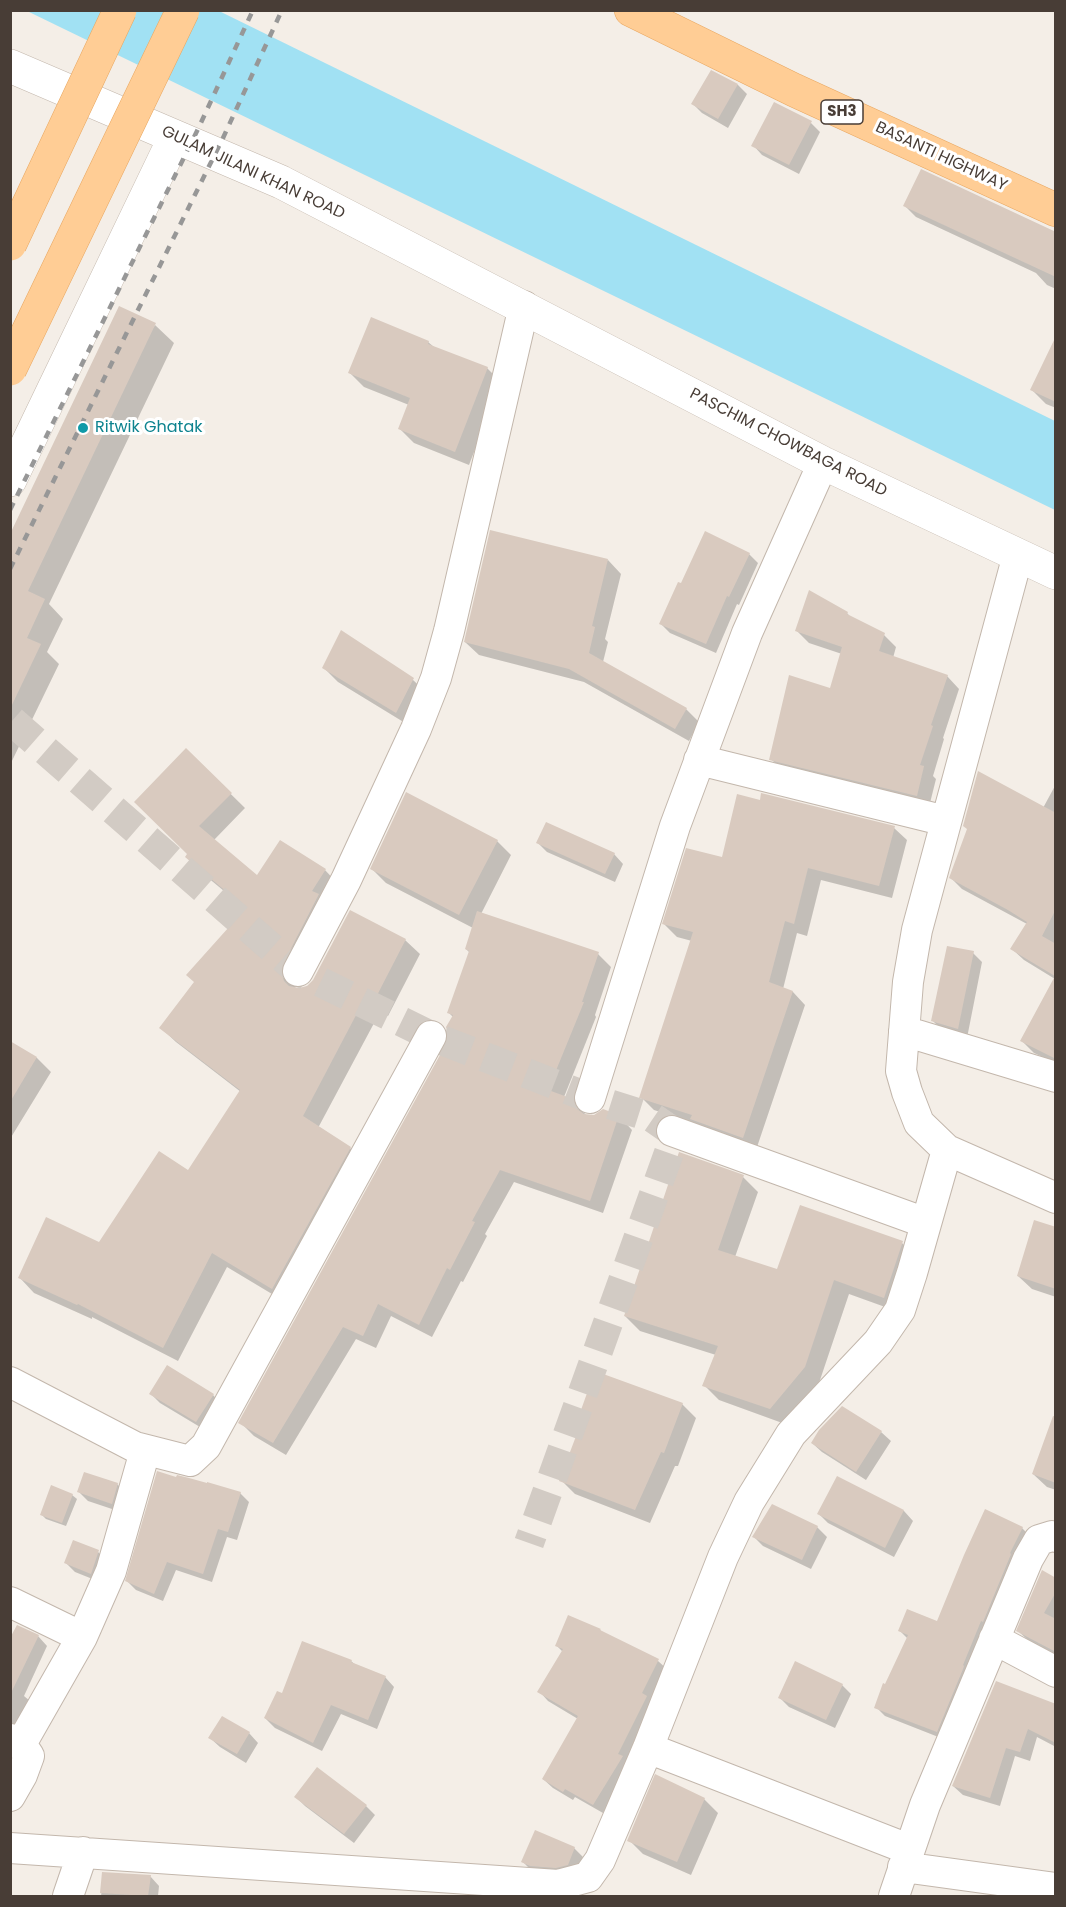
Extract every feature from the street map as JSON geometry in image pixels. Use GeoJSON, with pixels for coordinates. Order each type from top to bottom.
{"type":"FeatureCollection","features":[{"type":"Feature","properties":{"kind":"main road"},"geometry":{"type":"LineString","coordinates":[[10,244],[120,10]]}},
{"type":"Feature","properties":{"kind":"main road"},"geometry":{"type":"LineString","coordinates":[[10,369],[183,10]]}},
{"type":"Feature","properties":{"kind":"main road","name":"BASANTI HIGHWAY"},"geometry":{"type":"LineString","coordinates":[[631,10],[794,90],[1056,210]]}},
{"type":"Feature","properties":{"kind":"street","name":"GULAM JILANI KHAN ROAD"},"geometry":{"type":"LineString","coordinates":[[10,66],[280,182],[524,306]]}},
{"type":"Feature","properties":{"kind":"street"},"geometry":{"type":"LineString","coordinates":[[10,480],[175,136]]}},
{"type":"Feature","properties":{"kind":"street"},"geometry":{"type":"LineString","coordinates":[[298,971],[346,880],[416,729],[436,678],[449,631],[524,306]]}},
{"type":"Feature","properties":{"kind":"street","name":"PASCHIM CHOWBAGA ROAD"},"geometry":{"type":"LineString","coordinates":[[524,306],[823,463],[1056,573]]}},
{"type":"Feature","properties":{"kind":"street"},"geometry":{"type":"LineString","coordinates":[[590,1098],[675,826],[699,760],[747,633],[823,463]]}},
{"type":"Feature","properties":{"kind":"street"},"geometry":{"type":"LineString","coordinates":[[1018,555],[916,930],[908,982],[901,1071],[919,1122],[947,1150],[1056,1198]]}},
{"type":"Feature","properties":{"kind":"street"},"geometry":{"type":"LineString","coordinates":[[699,760],[946,821]]}},
{"type":"Feature","properties":{"kind":"street"},"geometry":{"type":"LineString","coordinates":[[904,1030],[1056,1077]]}},
{"type":"Feature","properties":{"kind":"street"},"geometry":{"type":"LineString","coordinates":[[10,1382],[135,1447],[190,1461],[207,1446],[431,1036]]}},
{"type":"Feature","properties":{"kind":"street"},"geometry":{"type":"LineString","coordinates":[[672,1131],[926,1223]]}},
{"type":"Feature","properties":{"kind":"street"},"geometry":{"type":"LineString","coordinates":[[10,1848],[584,1886],[600,1860],[648,1748],[723,1557],[749,1502],[790,1434],[878,1342],[900,1310],[947,1150]]}},
{"type":"Feature","properties":{"kind":"street"},"geometry":{"type":"LineString","coordinates":[[10,1796],[22,1775],[29,1756],[16,1742],[82,1637],[111,1571],[145,1451]]}},
{"type":"Feature","properties":{"kind":"street"},"geometry":{"type":"LineString","coordinates":[[894,1896],[905,1858],[929,1794],[1028,1559],[1039,1540],[1056,1537]]}},
{"type":"Feature","properties":{"kind":"street"},"geometry":{"type":"LineString","coordinates":[[10,1602],[82,1637]]}},
{"type":"Feature","properties":{"kind":"street"},"geometry":{"type":"LineString","coordinates":[[994,1640],[1056,1672]]}},
{"type":"Feature","properties":{"kind":"street"},"geometry":{"type":"LineString","coordinates":[[648,1748],[905,1858],[1056,1888]]}},
{"type":"Feature","properties":{"kind":"street"},"geometry":{"type":"LineString","coordinates":[[68,1896],[83,1852]]}},
{"type":"Feature","properties":{"kind":"water"},"geometry":{"type":"Polygon","coordinates":[[[27,11],[219,11],[1055,421],[1055,510],[27,11]]]}},
{"type":"Feature","properties":{"kind":"building"},"geometry":{"type":"Polygon","coordinates":[[[711,70],[738,84],[718,119],[691,104],[711,70]]]}},
{"type":"Feature","properties":{"kind":"building"},"geometry":{"type":"Polygon","coordinates":[[[774,102],[812,121],[789,165],[751,146],[774,102]]]}},
{"type":"Feature","properties":{"kind":"building"},"geometry":{"type":"Polygon","coordinates":[[[921,169],[1056,232],[1056,277],[903,206],[921,169]]]}},
{"type":"Feature","properties":{"kind":"building","name":"Ritwik Ghatak"},"geometry":{"type":"Polygon","coordinates":[[[119,306],[156,323],[28,591],[45,599],[27,638],[41,644],[10,709],[10,534],[119,306]]]}},
{"type":"Feature","properties":{"kind":"building"},"geometry":{"type":"Polygon","coordinates":[[[371,317],[429,341],[428,344],[488,367],[455,452],[398,429],[410,398],[348,373],[371,317]]]}},
{"type":"Feature","properties":{"kind":"building"},"geometry":{"type":"Polygon","coordinates":[[[1056,336],[1056,402],[1030,390],[1056,336]]]}},
{"type":"Feature","properties":{"kind":"building"},"geometry":{"type":"Polygon","coordinates":[[[490,530],[608,559],[592,626],[595,627],[589,653],[687,708],[675,729],[569,669],[464,642],[490,530]]]}},
{"type":"Feature","properties":{"kind":"building"},"geometry":{"type":"Polygon","coordinates":[[[705,531],[750,553],[729,597],[727,596],[706,644],[659,624],[705,531]]]}},
{"type":"Feature","properties":{"kind":"building"},"geometry":{"type":"Polygon","coordinates":[[[809,590],[848,612],[847,614],[885,633],[879,651],[948,675],[920,765],[924,766],[917,796],[769,760],[789,675],[830,688],[842,647],[795,631],[809,590]]]}},
{"type":"Feature","properties":{"kind":"building"},"geometry":{"type":"Polygon","coordinates":[[[341,630],[414,678],[396,713],[322,668],[341,630]]]}},
{"type":"Feature","properties":{"kind":"building"},"geometry":{"type":"Polygon","coordinates":[[[186,748],[232,793],[199,826],[257,875],[280,840],[326,869],[312,891],[319,894],[283,964],[281,972],[284,981],[289,986],[299,988],[307,986],[313,980],[350,910],[406,939],[373,1003],[365,998],[303,1116],[351,1147],[272,1289],[212,1253],[163,1348],[78,1304],[18,1278],[46,1217],[99,1242],[159,1151],[188,1170],[240,1090],[159,1028],[194,982],[186,975],[246,908],[185,857],[187,854],[134,802],[186,748]]]}},
{"type":"Feature","properties":{"kind":"building"},"geometry":{"type":"Polygon","coordinates":[[[978,771],[1056,813],[1056,909],[1042,936],[1056,944],[1056,1059],[1020,1041],[1055,976],[1010,949],[1027,922],[949,878],[967,829],[963,826],[978,771]]]}},
{"type":"Feature","properties":{"kind":"building"},"geometry":{"type":"Polygon","coordinates":[[[406,792],[498,840],[459,915],[370,869],[406,792]]]}},
{"type":"Feature","properties":{"kind":"building"},"geometry":{"type":"Polygon","coordinates":[[[761,793],[895,826],[879,886],[808,868],[794,924],[785,921],[769,982],[793,991],[743,1138],[690,1119],[692,1115],[639,1098],[693,932],[662,924],[686,848],[722,857],[737,794],[760,800],[761,793]]]}},
{"type":"Feature","properties":{"kind":"building"},"geometry":{"type":"Polygon","coordinates":[[[546,822],[615,853],[605,874],[536,843],[546,822]]]}},
{"type":"Feature","properties":{"kind":"building"},"geometry":{"type":"Polygon","coordinates":[[[477,911],[599,952],[582,1002],[584,1002],[548,1090],[573,1099],[577,1109],[584,1114],[594,1115],[603,1109],[619,1115],[590,1201],[500,1170],[472,1221],[475,1222],[450,1270],[447,1268],[419,1325],[378,1304],[363,1336],[343,1327],[273,1443],[238,1423],[446,1044],[448,1035],[446,1027],[453,1015],[447,1013],[469,951],[465,949],[477,911]]]}},
{"type":"Feature","properties":{"kind":"building"},"geometry":{"type":"Polygon","coordinates":[[[947,946],[974,951],[958,1029],[931,1021],[947,946]]]}},
{"type":"Feature","properties":{"kind":"building"},"geometry":{"type":"Polygon","coordinates":[[[10,1041],[37,1057],[10,1102],[10,1041]]]}},
{"type":"Feature","properties":{"kind":"building"},"geometry":{"type":"Polygon","coordinates":[[[679,1152],[744,1175],[718,1250],[777,1269],[800,1205],[903,1241],[884,1298],[834,1280],[805,1367],[770,1409],[702,1386],[718,1346],[624,1316],[679,1152]]]}},
{"type":"Feature","properties":{"kind":"building"},"geometry":{"type":"Polygon","coordinates":[[[1034,1220],[1056,1227],[1056,1289],[1017,1276],[1034,1220]]]}},
{"type":"Feature","properties":{"kind":"building"},"geometry":{"type":"Polygon","coordinates":[[[167,1365],[214,1394],[196,1422],[149,1394],[167,1365]]]}},
{"type":"Feature","properties":{"kind":"building"},"geometry":{"type":"Polygon","coordinates":[[[595,1371],[683,1403],[664,1453],[661,1452],[635,1510],[559,1481],[581,1423],[577,1421],[595,1371]]]}},
{"type":"Feature","properties":{"kind":"building"},"geometry":{"type":"Polygon","coordinates":[[[842,1406],[882,1431],[856,1472],[811,1443],[819,1430],[842,1406]]]}},
{"type":"Feature","properties":{"kind":"building"},"geometry":{"type":"Polygon","coordinates":[[[1053,1416],[1056,1417],[1056,1483],[1032,1474],[1053,1416]]]}},
{"type":"Feature","properties":{"kind":"building"},"geometry":{"type":"Polygon","coordinates":[[[157,1471],[241,1492],[228,1532],[218,1529],[203,1574],[167,1562],[154,1594],[125,1581],[157,1471]]]}},
{"type":"Feature","properties":{"kind":"building"},"geometry":{"type":"Polygon","coordinates":[[[84,1472],[118,1483],[112,1504],[77,1492],[84,1472]]]}},
{"type":"Feature","properties":{"kind":"building"},"geometry":{"type":"Polygon","coordinates":[[[837,1476],[904,1510],[885,1548],[817,1514],[837,1476]]]}},
{"type":"Feature","properties":{"kind":"building"},"geometry":{"type":"Polygon","coordinates":[[[51,1485],[73,1494],[62,1523],[40,1515],[51,1485]]]}},
{"type":"Feature","properties":{"kind":"building"},"geometry":{"type":"Polygon","coordinates":[[[772,1504],[818,1526],[802,1560],[752,1537],[772,1504]]]}},
{"type":"Feature","properties":{"kind":"building"},"geometry":{"type":"Polygon","coordinates":[[[985,1509],[1023,1527],[1010,1553],[983,1622],[981,1621],[937,1732],[874,1708],[883,1683],[885,1684],[908,1635],[898,1631],[907,1609],[937,1621],[985,1509]]]}},
{"type":"Feature","properties":{"kind":"building"},"geometry":{"type":"Polygon","coordinates":[[[73,1540],[99,1550],[91,1574],[64,1563],[73,1540]]]}},
{"type":"Feature","properties":{"kind":"building"},"geometry":{"type":"Polygon","coordinates":[[[1042,1570],[1056,1578],[1056,1592],[1044,1613],[1056,1619],[1056,1652],[1016,1631],[1042,1570]]]}},
{"type":"Feature","properties":{"kind":"building"},"geometry":{"type":"Polygon","coordinates":[[[568,1615],[659,1659],[642,1693],[647,1696],[618,1754],[623,1756],[593,1805],[565,1789],[563,1792],[542,1779],[578,1716],[537,1692],[563,1649],[555,1646],[568,1615]]]}},
{"type":"Feature","properties":{"kind":"building"},"geometry":{"type":"Polygon","coordinates":[[[17,1625],[39,1635],[10,1695],[10,1638],[17,1625]]]}},
{"type":"Feature","properties":{"kind":"building"},"geometry":{"type":"Polygon","coordinates":[[[302,1641],[386,1676],[368,1720],[331,1705],[313,1743],[264,1718],[277,1691],[282,1693],[302,1641]]]}},
{"type":"Feature","properties":{"kind":"building"},"geometry":{"type":"Polygon","coordinates":[[[795,1661],[843,1684],[826,1720],[778,1698],[795,1661]]]}},
{"type":"Feature","properties":{"kind":"building"},"geometry":{"type":"Polygon","coordinates":[[[996,1681],[1056,1704],[1056,1743],[1028,1729],[1020,1752],[1006,1748],[990,1798],[952,1786],[996,1681]]]}},
{"type":"Feature","properties":{"kind":"building"},"geometry":{"type":"Polygon","coordinates":[[[222,1716],[250,1732],[237,1754],[208,1738],[222,1716]]]}},
{"type":"Feature","properties":{"kind":"building"},"geometry":{"type":"Polygon","coordinates":[[[317,1767],[367,1805],[344,1834],[294,1797],[317,1767]]]}},
{"type":"Feature","properties":{"kind":"building"},"geometry":{"type":"Polygon","coordinates":[[[655,1774],[705,1798],[677,1862],[627,1841],[655,1774]]]}},
{"type":"Feature","properties":{"kind":"building"},"geometry":{"type":"Polygon","coordinates":[[[535,1830],[575,1847],[568,1865],[556,1868],[530,1866],[521,1862],[535,1830]]]}},
{"type":"Feature","properties":{"kind":"building"},"geometry":{"type":"Polygon","coordinates":[[[102,1872],[151,1875],[148,1896],[100,1893],[102,1872]]]}},
{"type":"Feature","properties":{"kind":"tunnel"},"geometry":{"type":"LineString","coordinates":[[12,721],[298,971],[431,1036],[590,1098],[653,1118],[672,1131],[670,1150],[529,1543]]}},
{"type":"Feature","properties":{"kind":"railway"},"geometry":{"type":"LineString","coordinates":[[10,510],[199,127],[253,10]]}},
{"type":"Feature","properties":{"kind":"railway"},"geometry":{"type":"LineString","coordinates":[[10,569],[223,138],[282,10]]}},
{"type":"Feature","properties":{"kind":"place","name":"Ritwik Ghatak"},"geometry":{"type":"Point","coordinates":[83,428]}}]}
